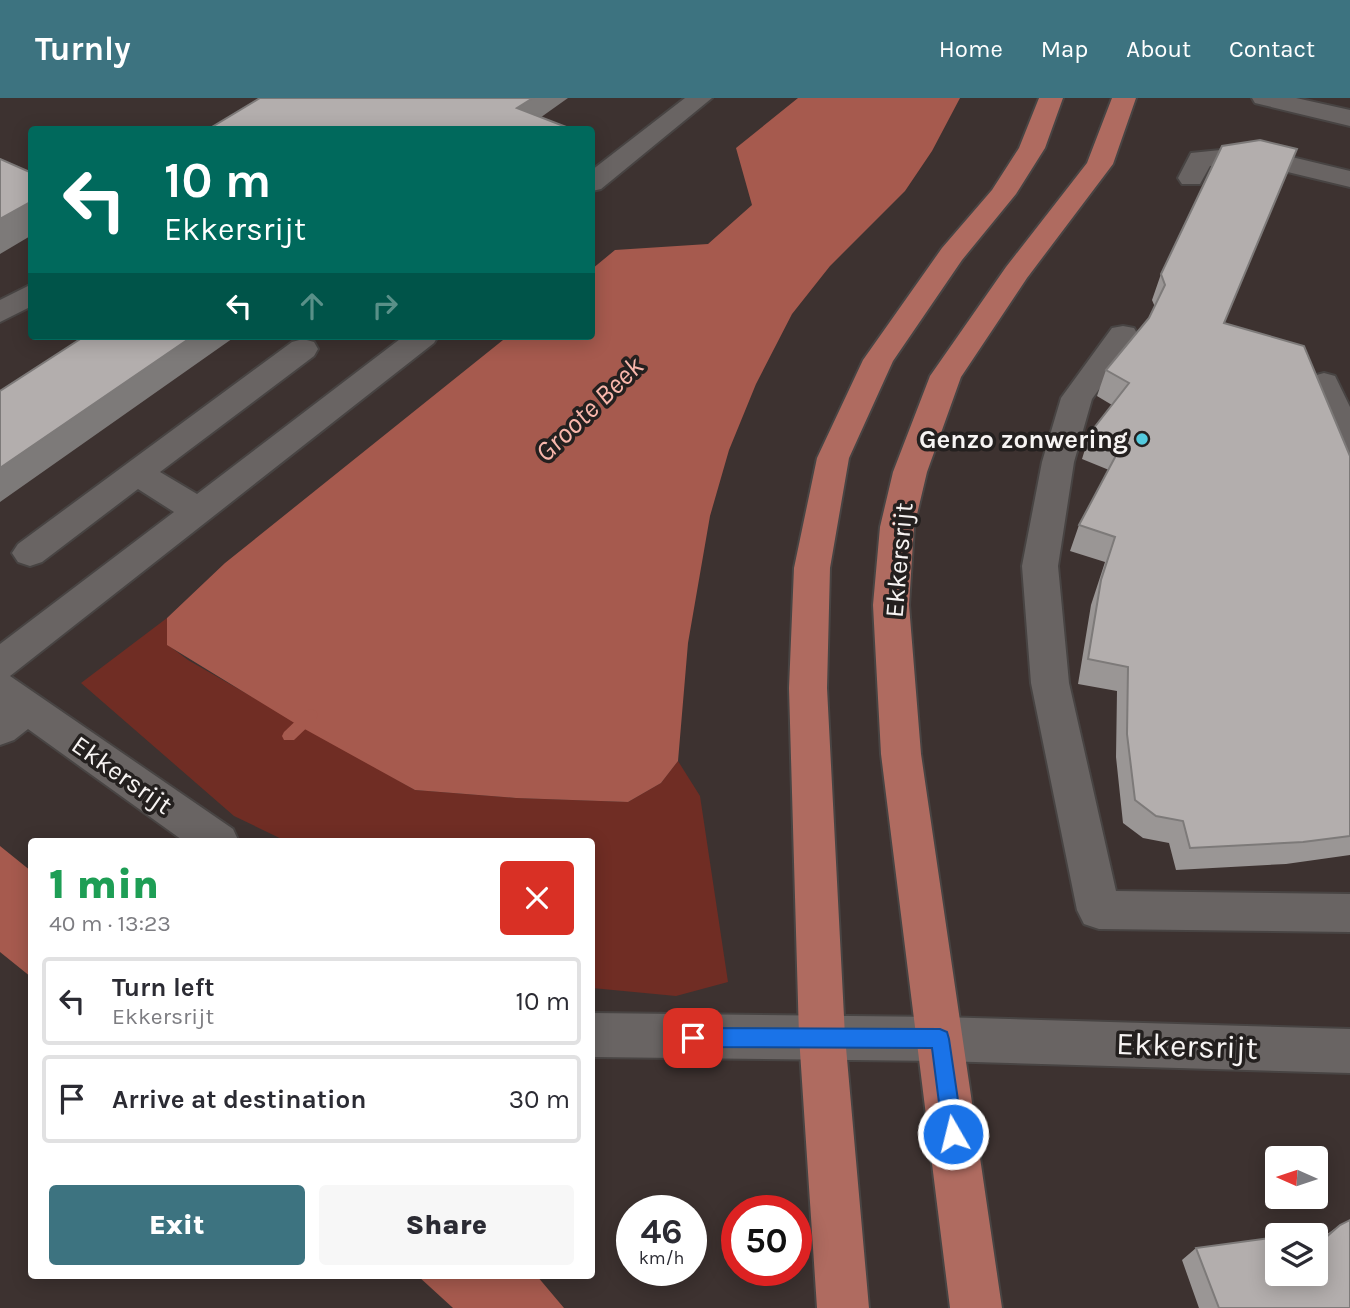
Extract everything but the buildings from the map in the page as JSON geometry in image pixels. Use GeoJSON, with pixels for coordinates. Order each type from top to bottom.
{"type":"FeatureCollection","features":[{"type":"Feature","properties":{"kind":"main road"},"geometry":{"type":"LineString","coordinates":[[843,1308],[822,1036],[808,688],[813,568],[833,458],[878,360],[952,254],[1003,194],[1032,148],[1051,98]]}},
{"type":"Feature","properties":{"kind":"main road","name":"Ekkersrijt"},"geometry":{"type":"LineString","coordinates":[[976,1308],[901,754],[891,605],[897,527],[910,472],[946,376],[1016,273],[1100,164],[1124,98]]}},
{"type":"Feature","properties":{"kind":"street"},"geometry":{"type":"LineString","coordinates":[[595,181],[701,98]]}},
{"type":"Feature","properties":{"kind":"street"},"geometry":{"type":"LineString","coordinates":[[1264,98],[1350,118]]}},
{"type":"Feature","properties":{"kind":"street"},"geometry":{"type":"LineString","coordinates":[[1191,178],[1200,159],[1250,155],[1350,179]]}},
{"type":"Feature","properties":{"kind":"street"},"geometry":{"type":"LineString","coordinates":[[0,313],[28,296]]}},
{"type":"Feature","properties":{"kind":"street"},"geometry":{"type":"LineString","coordinates":[[1123,335],[1077,398],[1058,462],[1040,566],[1050,683],[1099,910],[1350,914]]}},
{"type":"Feature","properties":{"kind":"street"},"geometry":{"type":"LineString","coordinates":[[0,665],[198,512],[411,340]]}},
{"type":"Feature","properties":{"kind":"street"},"geometry":{"type":"LineString","coordinates":[[30,553],[303,349]]}},
{"type":"Feature","properties":{"kind":"street"},"geometry":{"type":"LineString","coordinates":[[1324,383],[1350,444]]}},
{"type":"Feature","properties":{"kind":"street"},"geometry":{"type":"LineString","coordinates":[[135,472],[198,512]]}},
{"type":"Feature","properties":{"kind":"street","name":"Ekkersrijt"},"geometry":{"type":"LineString","coordinates":[[9,709],[212,838]]}},
{"type":"Feature","properties":{"kind":"street","name":"Ekkersrijt"},"geometry":{"type":"LineString","coordinates":[[595,1035],[822,1036],[1350,1051]]}},
{"type":"Feature","properties":{"kind":"shaded area"},"geometry":{"type":"Polygon","coordinates":[[[0,98],[1350,98],[1350,1308],[0,1308],[0,98]]]}},
{"type":"Feature","properties":{"kind":"shaded area"},"geometry":{"type":"Polygon","coordinates":[[[167,618],[168,645],[188,660],[415,790],[516,798],[628,802],[661,783],[678,761],[700,796],[728,982],[676,996],[595,988],[595,838],[280,838],[234,816],[81,683],[167,618]]]}},
{"type":"Feature","properties":{"kind":"water"},"geometry":{"type":"Polygon","coordinates":[[[798,98],[960,98],[932,151],[905,191],[830,266],[792,314],[756,384],[729,450],[710,516],[688,643],[678,761],[661,783],[628,802],[516,798],[415,790],[301,727],[167,645],[167,618],[225,563],[503,340],[595,340],[595,267],[615,250],[708,244],[752,205],[736,148],[798,98]]]}},
{"type":"Feature","properties":{"kind":"water"},"geometry":{"type":"Polygon","coordinates":[[[0,846],[28,869],[28,975],[0,952],[0,846]]]}},
{"type":"Feature","properties":{"kind":"water"},"geometry":{"type":"Polygon","coordinates":[[[421,1279],[540,1279],[564,1308],[453,1308],[421,1279]]]}},
{"type":"Feature","properties":{"kind":"waterway","name":"Groote Beek"},"geometry":{"type":"LineString","coordinates":[[289,736],[311,715]]}},
{"type":"Feature","properties":{"kind":"place","name":"Genzo zonwering"},"geometry":{"type":"Point","coordinates":[1142,439]}},
{"type":"Feature","properties":{"kind":"route"},"geometry":{"type":"LineString","coordinates":[[693,1038],[822,1036],[940,1039],[953,1134]]}}]}
